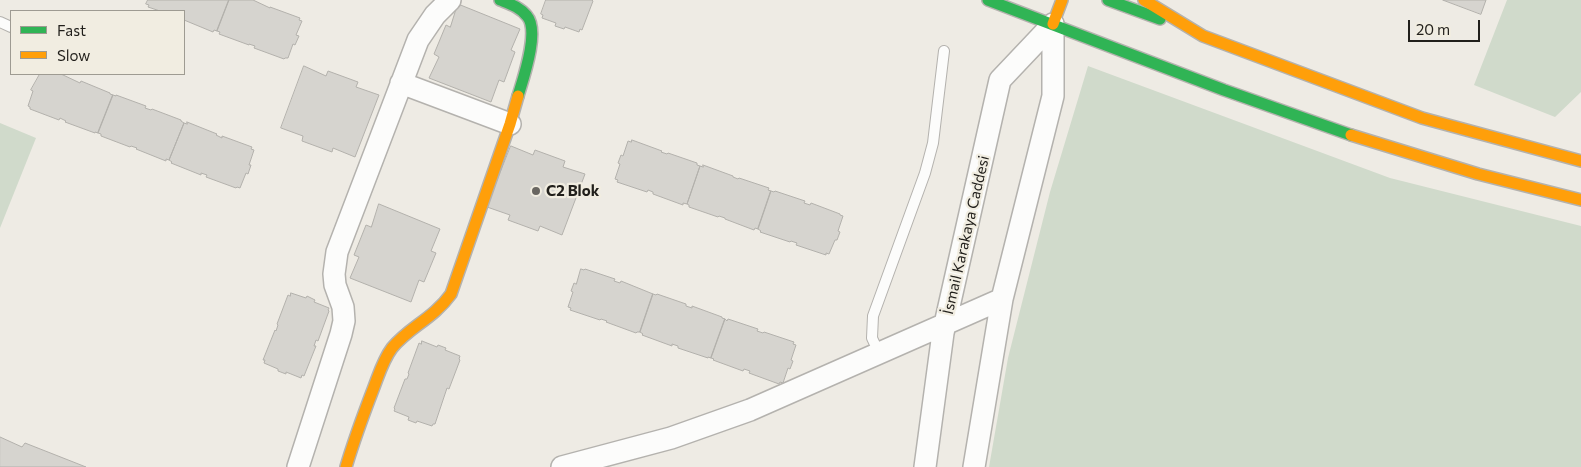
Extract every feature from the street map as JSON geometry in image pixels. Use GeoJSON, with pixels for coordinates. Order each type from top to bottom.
{"type":"FeatureCollection","features":[{"type":"Feature","properties":{"kind":"street"},"geometry":{"type":"LineString","coordinates":[[298,467],[344,321],[343,307],[335,285],[334,274],[337,252],[418,40],[425,27],[450,0]]}},
{"type":"Feature","properties":{"kind":"street"},"geometry":{"type":"LineString","coordinates":[[988,0],[1279,111],[1404,153],[1548,194],[1581,200]]}},
{"type":"Feature","properties":{"kind":"street","name":"İsmail Karakaya Caddesi"},"geometry":{"type":"LineString","coordinates":[[974,467],[1002,300],[1053,96],[1053,24],[1062,0]]}},
{"type":"Feature","properties":{"kind":"street"},"geometry":{"type":"LineString","coordinates":[[1108,0],[1422,118],[1581,161]]}},
{"type":"Feature","properties":{"kind":"street"},"geometry":{"type":"LineString","coordinates":[[1144,0],[1203,36]]}},
{"type":"Feature","properties":{"kind":"street"},"geometry":{"type":"LineString","coordinates":[[346,467],[361,420],[384,360],[398,341],[434,315],[445,304],[451,294],[510,124],[527,63],[532,32],[531,24],[528,17],[512,2]]}},
{"type":"Feature","properties":{"kind":"street","name":"İsmail Karakaya Caddesi"},"geometry":{"type":"LineString","coordinates":[[925,467],[946,324],[1000,80],[1053,24]]}},
{"type":"Feature","properties":{"kind":"street"},"geometry":{"type":"LineString","coordinates":[[401,83],[510,124]]}},
{"type":"Feature","properties":{"kind":"street"},"geometry":{"type":"LineString","coordinates":[[562,467],[670,438],[750,410],[1002,300]]}},
{"type":"Feature","properties":{"kind":"lane"},"geometry":{"type":"LineString","coordinates":[[879,353],[872,338],[873,316],[926,173],[933,143],[944,51]]}},
{"type":"Feature","properties":{"kind":"green space"},"geometry":{"type":"Polygon","coordinates":[[[1507,0],[1581,0],[1581,92],[1555,117],[1474,85],[1507,0]]]}},
{"type":"Feature","properties":{"kind":"green space"},"geometry":{"type":"Polygon","coordinates":[[[1088,66],[1390,178],[1581,226],[1581,467],[989,467],[1008,358],[1050,192],[1088,66]]]}},
{"type":"Feature","properties":{"kind":"green space"},"geometry":{"type":"Polygon","coordinates":[[[0,123],[36,138],[0,228],[0,123]]]}},
{"type":"Feature","properties":{"kind":"building"},"geometry":{"type":"Polygon","coordinates":[[[148,0],[229,0],[217,31],[214,30],[213,32],[185,20],[185,10],[157,10],[148,7],[149,5],[146,4],[148,0]]]}},
{"type":"Feature","properties":{"kind":"building"},"geometry":{"type":"Polygon","coordinates":[[[229,0],[253,0],[300,18],[299,20],[302,21],[296,35],[299,36],[295,45],[293,44],[288,58],[284,59],[254,48],[255,46],[219,34],[220,32],[217,31],[229,0]]]}},
{"type":"Feature","properties":{"kind":"building"},"geometry":{"type":"Polygon","coordinates":[[[546,0],[593,1],[582,30],[580,29],[579,32],[555,26],[556,23],[542,18],[543,15],[541,14],[546,0]]]}},
{"type":"Feature","properties":{"kind":"building"},"geometry":{"type":"Polygon","coordinates":[[[1443,0],[1486,0],[1481,14],[1443,0]]]}},
{"type":"Feature","properties":{"kind":"building"},"geometry":{"type":"Polygon","coordinates":[[[458,4],[520,29],[511,50],[515,52],[504,82],[499,80],[491,102],[429,78],[439,57],[434,54],[446,25],[450,27],[458,4]]]}},
{"type":"Feature","properties":{"kind":"building"},"geometry":{"type":"Polygon","coordinates":[[[304,66],[326,76],[328,71],[358,82],[356,87],[379,95],[355,157],[333,148],[332,152],[302,141],[303,136],[281,128],[304,66]]]}},
{"type":"Feature","properties":{"kind":"building"},"geometry":{"type":"Polygon","coordinates":[[[39,75],[63,75],[113,95],[98,133],[95,133],[65,122],[60,118],[59,120],[30,109],[28,106],[33,91],[31,90],[39,75]]]}},
{"type":"Feature","properties":{"kind":"building"},"geometry":{"type":"Polygon","coordinates":[[[113,95],[146,106],[145,108],[181,120],[184,123],[169,160],[166,159],[166,161],[137,148],[101,136],[98,133],[113,95]]]}},
{"type":"Feature","properties":{"kind":"building"},"geometry":{"type":"Polygon","coordinates":[[[187,122],[217,134],[222,138],[222,136],[252,147],[251,149],[254,150],[249,165],[251,165],[240,188],[171,163],[169,160],[184,123],[187,124],[187,122]]]}},
{"type":"Feature","properties":{"kind":"building"},"geometry":{"type":"Polygon","coordinates":[[[632,140],[661,152],[697,163],[700,166],[687,204],[683,203],[683,205],[653,194],[653,192],[648,190],[647,192],[617,182],[618,180],[615,179],[620,164],[618,163],[621,155],[623,156],[628,141],[631,142],[632,140]]]}},
{"type":"Feature","properties":{"kind":"building","name":"C2 Blok"},"geometry":{"type":"Polygon","coordinates":[[[511,146],[533,155],[535,150],[565,161],[563,167],[585,174],[562,235],[540,226],[538,231],[508,220],[510,215],[487,207],[511,146]]]}},
{"type":"Feature","properties":{"kind":"building"},"geometry":{"type":"Polygon","coordinates":[[[703,165],[738,179],[769,188],[768,190],[771,191],[758,229],[755,228],[754,230],[725,218],[689,207],[687,204],[700,166],[703,167],[703,165]]]}},
{"type":"Feature","properties":{"kind":"building"},"geometry":{"type":"Polygon","coordinates":[[[771,191],[805,201],[804,203],[810,205],[811,203],[843,216],[838,231],[840,232],[829,254],[826,253],[826,255],[796,245],[797,243],[760,232],[758,229],[771,191]]]}},
{"type":"Feature","properties":{"kind":"building"},"geometry":{"type":"Polygon","coordinates":[[[379,204],[440,229],[431,251],[436,253],[424,282],[419,280],[411,302],[350,278],[359,257],[354,255],[366,225],[371,227],[379,204]]]}},
{"type":"Feature","properties":{"kind":"building"},"geometry":{"type":"Polygon","coordinates":[[[581,269],[615,279],[614,281],[620,283],[621,281],[653,294],[640,332],[636,333],[607,321],[570,310],[571,308],[568,307],[573,292],[571,291],[574,283],[576,284],[581,269]]]}},
{"type":"Feature","properties":{"kind":"building"},"geometry":{"type":"Polygon","coordinates":[[[291,293],[306,298],[307,296],[315,300],[314,302],[329,308],[304,376],[302,375],[301,378],[278,371],[278,369],[264,363],[265,360],[263,360],[276,331],[288,295],[290,296],[291,293]]]}},
{"type":"Feature","properties":{"kind":"building"},"geometry":{"type":"Polygon","coordinates":[[[653,294],[725,319],[711,358],[642,335],[640,332],[653,294]]]}},
{"type":"Feature","properties":{"kind":"building"},"geometry":{"type":"Polygon","coordinates":[[[725,319],[794,342],[793,344],[796,345],[791,360],[793,361],[790,369],[788,368],[783,383],[780,382],[779,384],[749,373],[750,371],[744,369],[743,371],[711,358],[725,319]]]}},
{"type":"Feature","properties":{"kind":"building"},"geometry":{"type":"Polygon","coordinates":[[[422,341],[437,347],[438,345],[446,348],[445,350],[460,356],[435,424],[432,426],[408,420],[409,417],[394,411],[419,343],[421,344],[422,341]]]}},
{"type":"Feature","properties":{"kind":"building"},"geometry":{"type":"Polygon","coordinates":[[[0,437],[22,447],[25,443],[86,467],[0,467],[0,437]]]}},
{"type":"Feature","properties":{"kind":"traffic: fast"},"geometry":{"type":"LineString","coordinates":[[500,0],[521,10],[531,23],[532,32],[529,55],[518,96]]}},
{"type":"Feature","properties":{"kind":"traffic: fast"},"geometry":{"type":"LineString","coordinates":[[988,0],[1224,90],[1351,135]]}},
{"type":"Feature","properties":{"kind":"traffic: fast"},"geometry":{"type":"LineString","coordinates":[[1108,0],[1160,19]]}},
{"type":"Feature","properties":{"kind":"traffic: slow"},"geometry":{"type":"LineString","coordinates":[[1053,24],[1062,0]]}},
{"type":"Feature","properties":{"kind":"traffic: slow"},"geometry":{"type":"LineString","coordinates":[[1144,0],[1203,36],[1422,118],[1581,161]]}},
{"type":"Feature","properties":{"kind":"traffic: slow"},"geometry":{"type":"LineString","coordinates":[[346,467],[382,367],[392,348],[406,334],[437,310],[451,294],[518,96]]}},
{"type":"Feature","properties":{"kind":"traffic: slow"},"geometry":{"type":"LineString","coordinates":[[1351,135],[1478,174],[1581,200]]}},
{"type":"Feature","properties":{"kind":"place","name":"C2 Blok"},"geometry":{"type":"Point","coordinates":[536,191]}}]}
